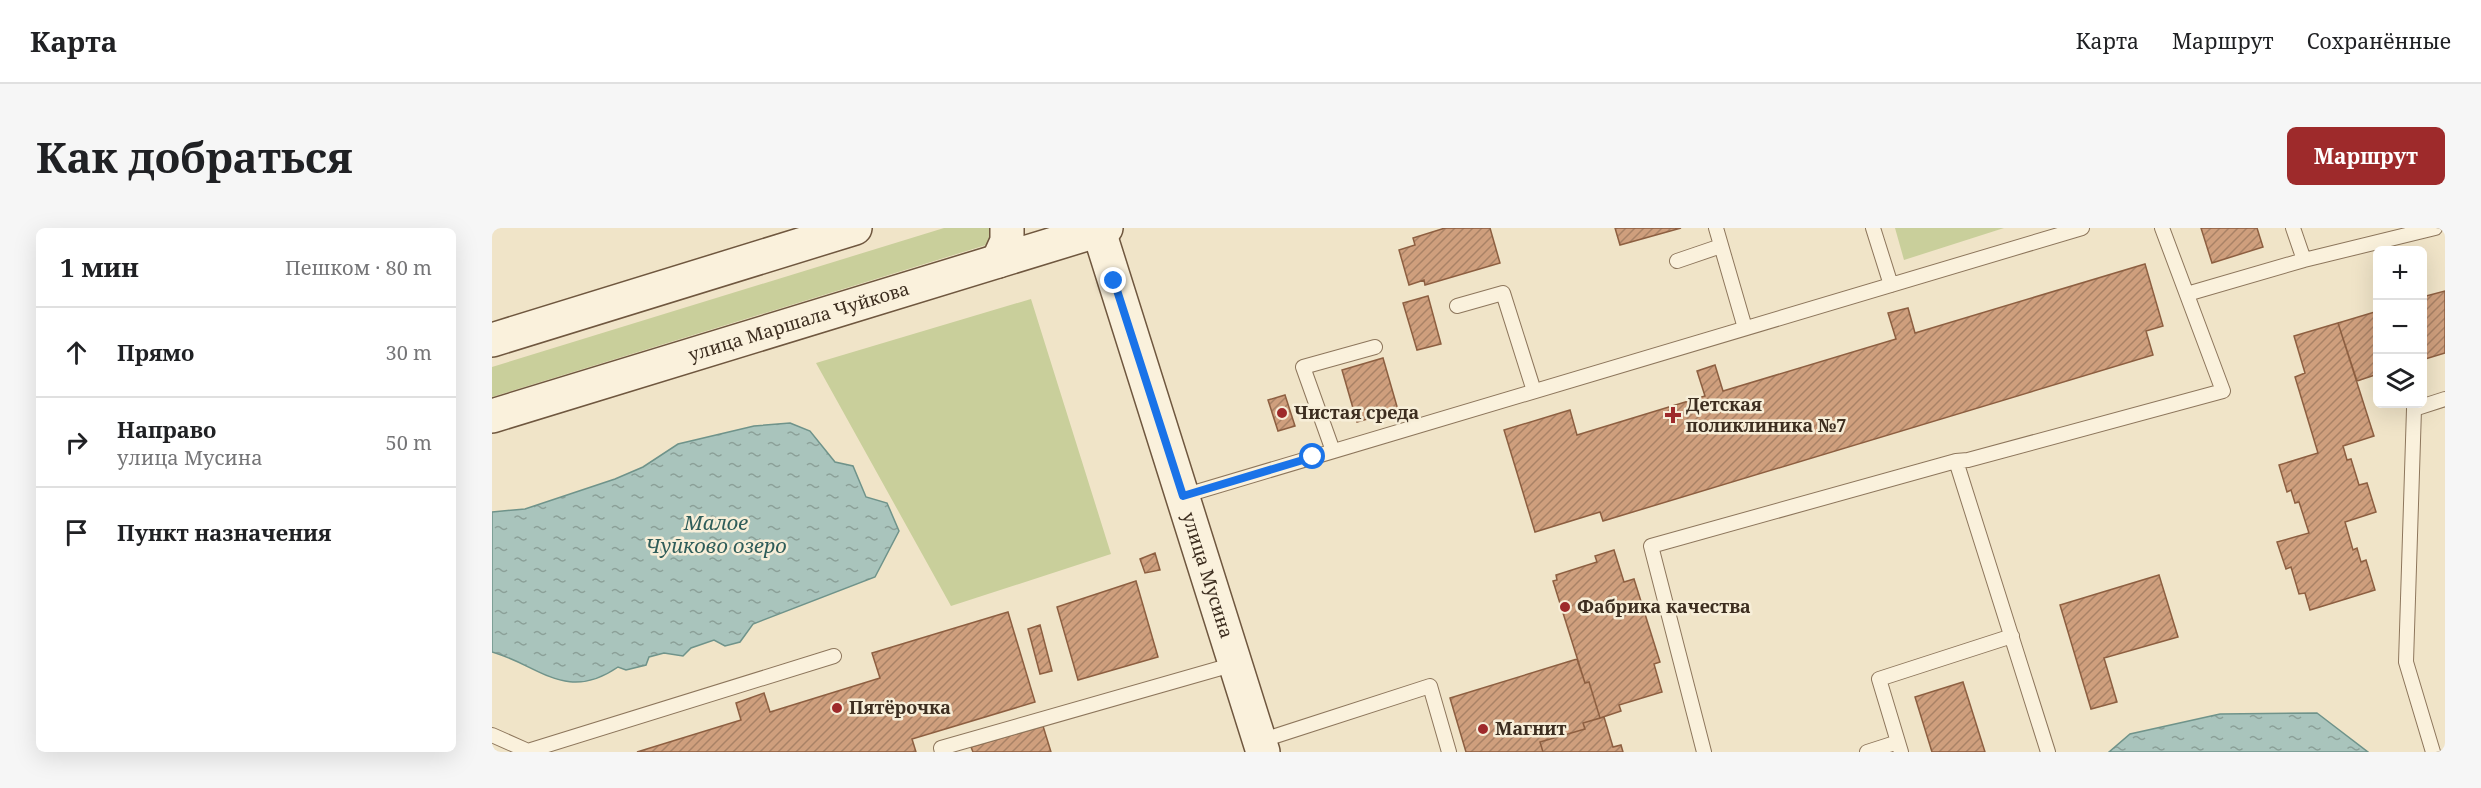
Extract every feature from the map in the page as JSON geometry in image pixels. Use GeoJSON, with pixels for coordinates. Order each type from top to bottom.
{"type":"FeatureCollection","features":[{"type":"Feature","properties":{"kind":"main road"},"geometry":{"type":"LineString","coordinates":[[492,340],[855,228]]}},
{"type":"Feature","properties":{"kind":"main road"},"geometry":{"type":"LineString","coordinates":[[998,261],[1007,241],[1006,228]]}},
{"type":"Feature","properties":{"kind":"main road","name":"улица Маршала Чуйкова"},"geometry":{"type":"LineString","coordinates":[[492,416],[1101,229]]}},
{"type":"Feature","properties":{"kind":"main road","name":"улица Мусина"},"geometry":{"type":"LineString","coordinates":[[1101,229],[1262,746]]}},
{"type":"Feature","properties":{"kind":"lane"},"geometry":{"type":"LineString","coordinates":[[1716,228],[1745,328]]}},
{"type":"Feature","properties":{"kind":"lane"},"geometry":{"type":"LineString","coordinates":[[1873,228],[1891,285]]}},
{"type":"Feature","properties":{"kind":"lane"},"geometry":{"type":"LineString","coordinates":[[1183,496],[2082,228]]}},
{"type":"Feature","properties":{"kind":"lane"},"geometry":{"type":"LineString","coordinates":[[1704,752],[1651,546],[1956,461],[1968,460],[2223,391],[2162,228]]}},
{"type":"Feature","properties":{"kind":"lane"},"geometry":{"type":"LineString","coordinates":[[2293,228],[2304,260]]}},
{"type":"Feature","properties":{"kind":"lane"},"geometry":{"type":"LineString","coordinates":[[2187,294],[2304,260],[2435,228]]}},
{"type":"Feature","properties":{"kind":"lane"},"geometry":{"type":"LineString","coordinates":[[1677,261],[1721,246]]}},
{"type":"Feature","properties":{"kind":"lane"},"geometry":{"type":"LineString","coordinates":[[1457,306],[1503,293],[1534,391]]}},
{"type":"Feature","properties":{"kind":"lane"},"geometry":{"type":"LineString","coordinates":[[1333,451],[1304,367],[1375,347]]}},
{"type":"Feature","properties":{"kind":"lane"},"geometry":{"type":"LineString","coordinates":[[2433,752],[2406,662],[2414,409],[2445,399]]}},
{"type":"Feature","properties":{"kind":"lane"},"geometry":{"type":"LineString","coordinates":[[1956,461],[2048,752]]}},
{"type":"Feature","properties":{"kind":"lane"},"geometry":{"type":"LineString","coordinates":[[1867,752],[1899,747],[1879,679],[2012,636]]}},
{"type":"Feature","properties":{"kind":"lane"},"geometry":{"type":"LineString","coordinates":[[492,735],[528,751],[834,656]]}},
{"type":"Feature","properties":{"kind":"lane"},"geometry":{"type":"LineString","coordinates":[[942,752],[941,748],[1236,664]]}},
{"type":"Feature","properties":{"kind":"lane"},"geometry":{"type":"LineString","coordinates":[[1262,746],[1430,686],[1449,752]]}},
{"type":"Feature","properties":{"kind":"green space"},"geometry":{"type":"Polygon","coordinates":[[[944,228],[991,228],[992,237],[986,245],[492,397],[492,367],[944,228]]]}},
{"type":"Feature","properties":{"kind":"green space"},"geometry":{"type":"Polygon","coordinates":[[[1895,228],[2004,228],[1904,260],[1895,228]]]}},
{"type":"Feature","properties":{"kind":"green space"},"geometry":{"type":"Polygon","coordinates":[[[1031,299],[1111,554],[951,606],[816,363],[1031,299]]]}},
{"type":"Feature","properties":{"kind":"water","name":"Малое Чуйково озеро"},"geometry":{"type":"Polygon","coordinates":[[[790,423],[810,431],[835,462],[853,466],[866,497],[887,503],[899,531],[875,577],[753,624],[740,642],[725,646],[714,640],[691,648],[683,656],[664,653],[649,657],[646,665],[626,670],[618,667],[600,677],[583,682],[568,682],[553,678],[492,652],[492,512],[525,509],[615,479],[643,467],[678,444],[754,426],[790,423]]]}},
{"type":"Feature","properties":{"kind":"water"},"geometry":{"type":"Polygon","coordinates":[[[2317,713],[2368,752],[2109,752],[2130,734],[2220,714],[2317,713]]]}},
{"type":"Feature","properties":{"kind":"building"},"geometry":{"type":"Polygon","coordinates":[[[1445,228],[1490,228],[1500,263],[1425,285],[1424,280],[1409,285],[1399,250],[1415,245],[1413,238],[1445,228]]]}},
{"type":"Feature","properties":{"kind":"building"},"geometry":{"type":"Polygon","coordinates":[[[1615,228],[1681,228],[1620,245],[1615,228]]]}},
{"type":"Feature","properties":{"kind":"building"},"geometry":{"type":"Polygon","coordinates":[[[2201,228],[2257,228],[2263,247],[2212,263],[2201,228]]]}},
{"type":"Feature","properties":{"kind":"building"},"geometry":{"type":"Polygon","coordinates":[[[2145,264],[2163,326],[2146,331],[2153,355],[1603,521],[1600,512],[1535,532],[1504,430],[1570,410],[1577,435],[1705,396],[1697,371],[1715,365],[1723,391],[1896,339],[1888,313],[1908,308],[1915,333],[2145,264]]]}},
{"type":"Feature","properties":{"kind":"building"},"geometry":{"type":"Polygon","coordinates":[[[2445,291],[2445,353],[2427,358],[2427,300],[2427,296],[2445,291]]]}},
{"type":"Feature","properties":{"kind":"building"},"geometry":{"type":"Polygon","coordinates":[[[1428,296],[1441,344],[1417,350],[1403,303],[1428,296]]]}},
{"type":"Feature","properties":{"kind":"building"},"geometry":{"type":"Polygon","coordinates":[[[2373,312],[2373,376],[2357,381],[2338,323],[2373,312]]]}},
{"type":"Feature","properties":{"kind":"building"},"geometry":{"type":"Polygon","coordinates":[[[2338,323],[2374,436],[2343,446],[2347,460],[2351,459],[2359,485],[2367,483],[2376,512],[2345,522],[2353,550],[2357,548],[2361,562],[2366,560],[2375,590],[2310,610],[2305,593],[2299,594],[2291,567],[2286,569],[2277,542],[2309,533],[2299,502],[2295,503],[2291,490],[2287,492],[2279,465],[2318,453],[2295,377],[2305,373],[2294,336],[2338,323]]]}},
{"type":"Feature","properties":{"kind":"building"},"geometry":{"type":"Polygon","coordinates":[[[1383,358],[1398,410],[1357,422],[1342,370],[1383,358]]]}},
{"type":"Feature","properties":{"kind":"building","name":"Чистая среда"},"geometry":{"type":"Polygon","coordinates":[[[1285,395],[1295,426],[1278,431],[1268,400],[1285,395]]]}},
{"type":"Feature","properties":{"kind":"building"},"geometry":{"type":"Polygon","coordinates":[[[1614,550],[1624,582],[1634,579],[1660,662],[1654,664],[1662,692],[1619,705],[1621,711],[1600,718],[1589,682],[1585,683],[1553,581],[1557,580],[1556,575],[1597,562],[1595,556],[1614,550]]]}},
{"type":"Feature","properties":{"kind":"building"},"geometry":{"type":"Polygon","coordinates":[[[1155,553],[1160,570],[1145,573],[1140,559],[1155,553]]]}},
{"type":"Feature","properties":{"kind":"building"},"geometry":{"type":"Polygon","coordinates":[[[2159,575],[2178,637],[2104,658],[2117,702],[2091,709],[2060,605],[2159,575]]]}},
{"type":"Feature","properties":{"kind":"building"},"geometry":{"type":"Polygon","coordinates":[[[1136,581],[1158,657],[1078,680],[1057,607],[1136,581]]]}},
{"type":"Feature","properties":{"kind":"building"},"geometry":{"type":"Polygon","coordinates":[[[1008,612],[1035,702],[912,739],[916,752],[637,752],[741,720],[736,703],[764,693],[770,712],[880,678],[872,653],[1008,612]]]}},
{"type":"Feature","properties":{"kind":"building"},"geometry":{"type":"Polygon","coordinates":[[[1040,625],[1052,671],[1040,674],[1028,629],[1040,625]]]}},
{"type":"Feature","properties":{"kind":"building"},"geometry":{"type":"Polygon","coordinates":[[[1577,659],[1585,683],[1589,682],[1600,718],[1583,723],[1585,729],[1540,742],[1543,752],[1466,752],[1450,698],[1577,659]]]}},
{"type":"Feature","properties":{"kind":"building"},"geometry":{"type":"Polygon","coordinates":[[[1963,682],[1985,752],[1932,752],[1915,697],[1963,682]]]}},
{"type":"Feature","properties":{"kind":"building"},"geometry":{"type":"Polygon","coordinates":[[[1604,717],[1613,747],[1621,745],[1623,752],[1543,752],[1540,742],[1585,729],[1583,723],[1604,717]]]}},
{"type":"Feature","properties":{"kind":"building"},"geometry":{"type":"Polygon","coordinates":[[[1043,726],[1051,752],[973,752],[971,747],[1043,726]]]}},
{"type":"Feature","properties":{"kind":"place","name":"Чистая среда"},"geometry":{"type":"Point","coordinates":[1282,413]}},
{"type":"Feature","properties":{"kind":"place","name":"Детская поликлиника №7"},"geometry":{"type":"Point","coordinates":[1673,415]}},
{"type":"Feature","properties":{"kind":"place","name":"Фабрика качества"},"geometry":{"type":"Point","coordinates":[1565,607]}},
{"type":"Feature","properties":{"kind":"place","name":"Пятёрочка"},"geometry":{"type":"Point","coordinates":[837,708]}},
{"type":"Feature","properties":{"kind":"place","name":"Магнит"},"geometry":{"type":"Point","coordinates":[1483,729]}},
{"type":"Feature","properties":{"kind":"route"},"geometry":{"type":"LineString","coordinates":[[1114,281],[1183,496],[1313,457]]}}]}
